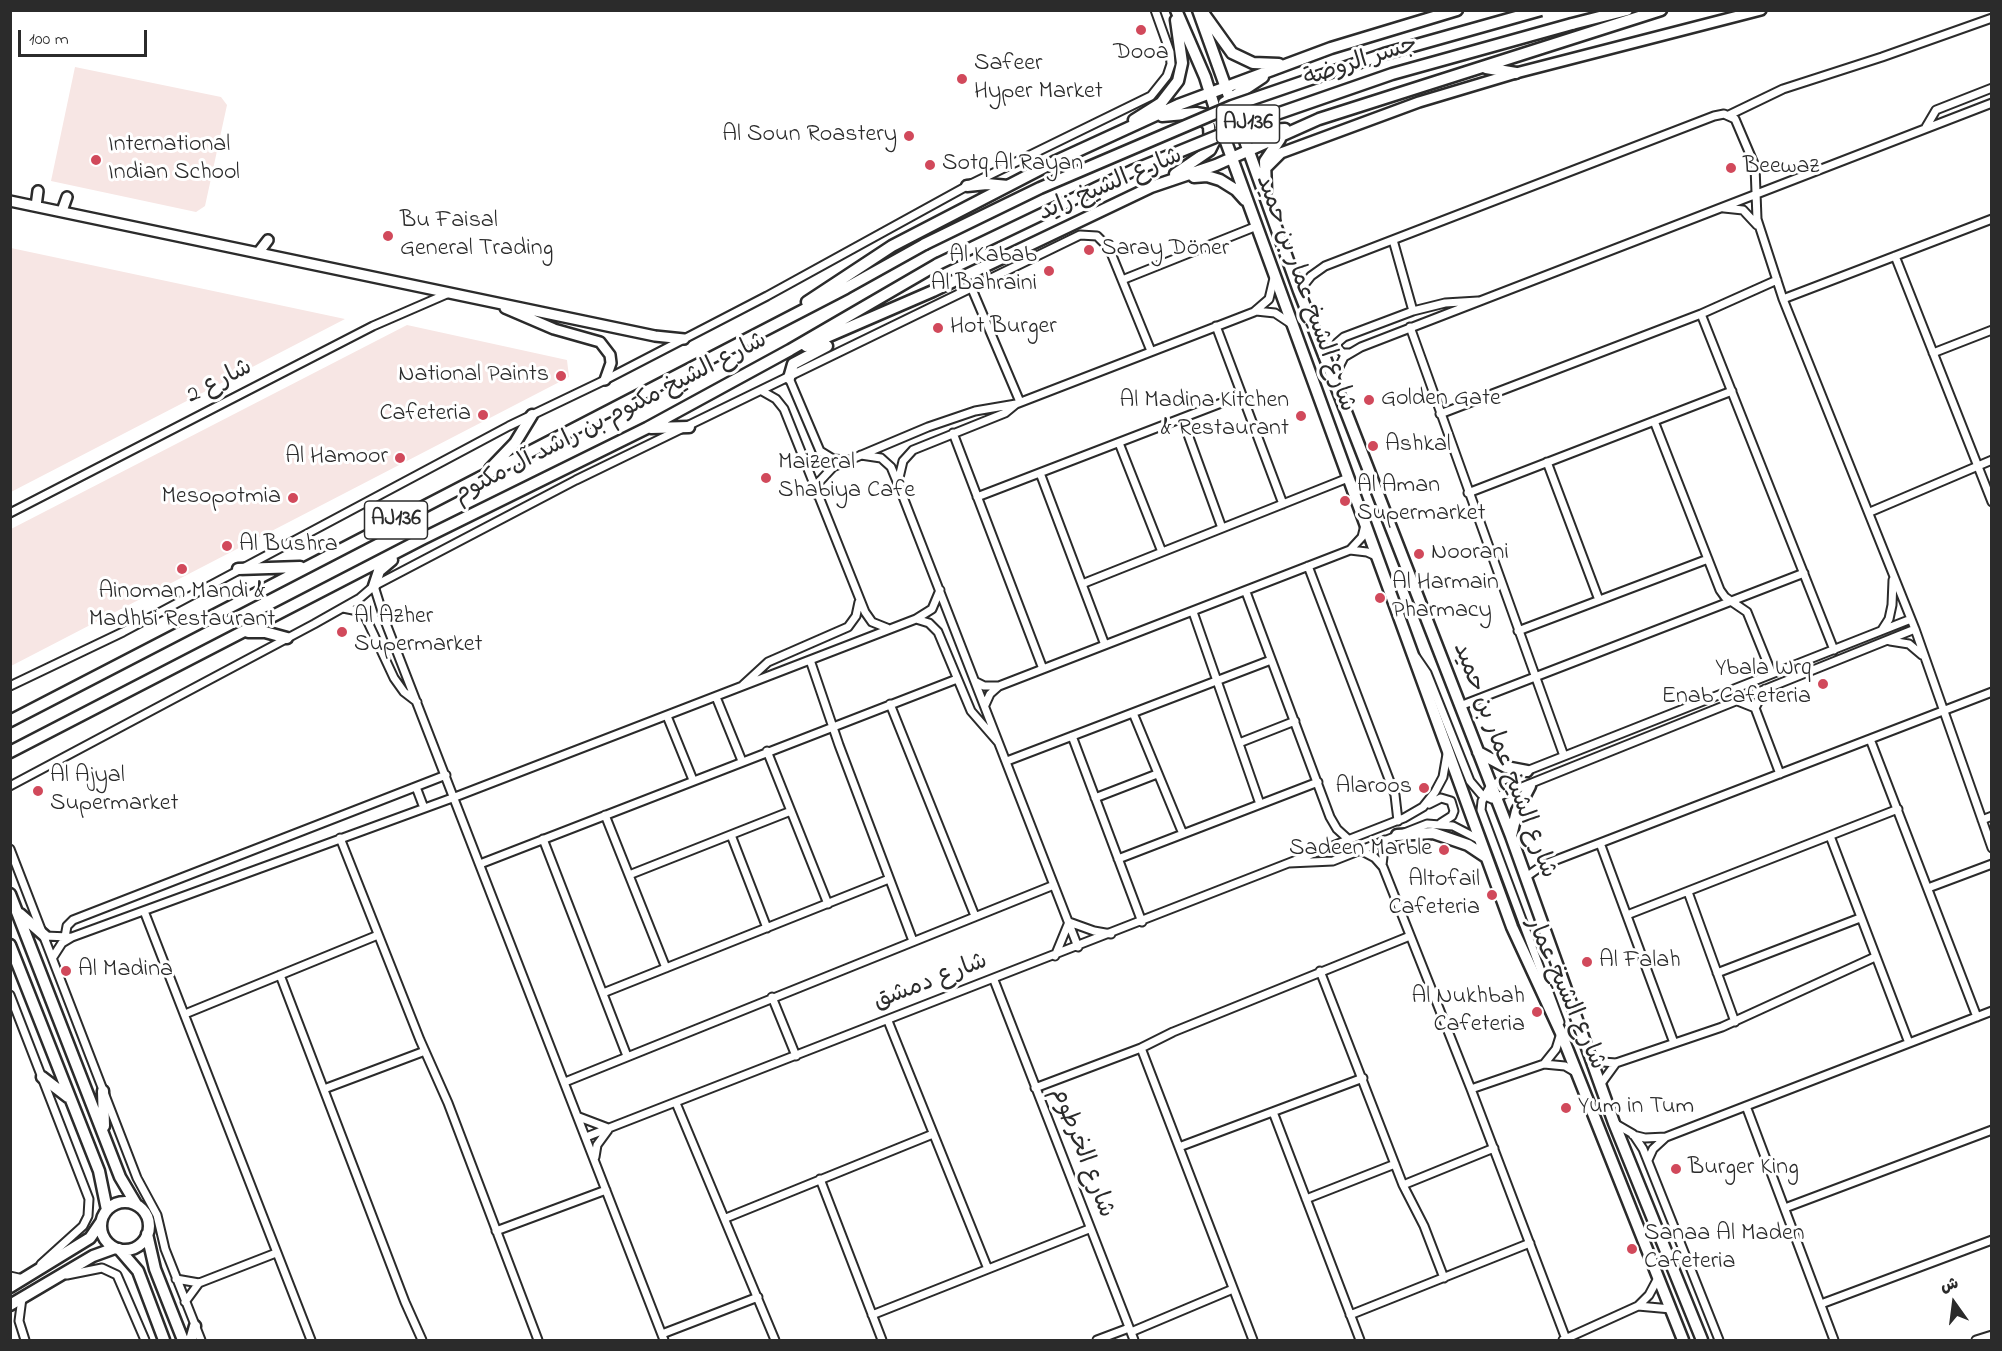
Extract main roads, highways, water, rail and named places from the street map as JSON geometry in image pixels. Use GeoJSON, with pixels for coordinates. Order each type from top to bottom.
{"type":"FeatureCollection","features":[{"type":"Feature","properties":{"kind":"main road","name":"شارع الشيخ عمار بن حميد"},"geometry":{"type":"LineString","coordinates":[[1175,10],[1205,77],[1237,118],[1247,152],[1299,291],[1511,836],[1614,1123],[1702,1341]]}},
{"type":"Feature","properties":{"kind":"main road"},"geometry":{"type":"LineString","coordinates":[[1105,138],[1161,103],[1178,81],[1182,63],[1175,10]]}},
{"type":"Feature","properties":{"kind":"main road","name":"شارع الشيخ عمار بن حميد"},"geometry":{"type":"LineString","coordinates":[[1199,10],[1220,94],[1220,123],[1365,525]]}},
{"type":"Feature","properties":{"kind":"main road"},"geometry":{"type":"LineString","coordinates":[[1199,10],[1224,45],[1242,60],[1264,65],[1297,60]]}},
{"type":"Feature","properties":{"kind":"main road","name":"شارع الشيخ زايد"},"geometry":{"type":"LineString","coordinates":[[782,320],[892,246],[1105,138],[1220,94],[1297,60],[1457,10]]}},
{"type":"Feature","properties":{"kind":"main road","name":"جسر الروضة"},"geometry":{"type":"LineString","coordinates":[[925,244],[1051,183],[1242,103],[1384,54],[1541,10]]}},
{"type":"Feature","properties":{"kind":"main road","name":"جسر الروضة"},"geometry":{"type":"LineString","coordinates":[[938,264],[1123,175],[1242,126],[1392,74],[1627,10]]}},
{"type":"Feature","properties":{"kind":"main road","name":"شارع الشيخ زايد"},"geometry":{"type":"LineString","coordinates":[[790,351],[835,336],[1150,187],[1247,152],[1319,119],[1661,10]]}},
{"type":"Feature","properties":{"kind":"main road"},"geometry":{"type":"LineString","coordinates":[[1483,67],[1516,73]]}},
{"type":"Feature","properties":{"kind":"main road"},"geometry":{"type":"LineString","coordinates":[[1268,72],[1236,96],[1234,104],[1237,118],[1254,131],[1271,132],[1319,119]]}},
{"type":"Feature","properties":{"kind":"main road"},"geometry":{"type":"LineString","coordinates":[[1150,187],[1188,167],[1210,150],[1220,123],[1220,94],[1242,91]]}},
{"type":"Feature","properties":{"kind":"main road"},"geometry":{"type":"LineString","coordinates":[[1196,113],[1209,126],[1210,150]]}},
{"type":"Feature","properties":{"kind":"main road"},"geometry":{"type":"LineString","coordinates":[[1150,119],[1196,113],[1220,123],[1242,137]]}},
{"type":"Feature","properties":{"kind":"main road"},"geometry":{"type":"LineString","coordinates":[[1266,200],[1265,161],[1270,150],[1283,135]]}},
{"type":"Feature","properties":{"kind":"main road"},"geometry":{"type":"LineString","coordinates":[[1119,202],[1194,177],[1207,176],[1220,180],[1236,190],[1250,207]]}},
{"type":"Feature","properties":{"kind":"main road"},"geometry":{"type":"LineString","coordinates":[[967,186],[987,184],[1008,186]]}},
{"type":"Feature","properties":{"kind":"main road","name":"شارع الشيخ مكتوم بن راشد آل مكتوم"},"geometry":{"type":"LineString","coordinates":[[11,720],[925,244]]}},
{"type":"Feature","properties":{"kind":"main road","name":"شارع الشيخ مكتوم بن راشد آل مكتوم"},"geometry":{"type":"LineString","coordinates":[[13,752],[411,545],[647,428],[790,351],[938,264]]}},
{"type":"Feature","properties":{"kind":"main road"},"geometry":{"type":"LineString","coordinates":[[789,378],[793,364],[802,358],[933,291]]}},
{"type":"Feature","properties":{"kind":"main road"},"geometry":{"type":"LineString","coordinates":[[481,477],[515,443],[532,415]]}},
{"type":"Feature","properties":{"kind":"main road"},"geometry":{"type":"LineString","coordinates":[[647,428],[689,427]]}},
{"type":"Feature","properties":{"kind":"main road","name":"شارع الشيخ عمار"},"geometry":{"type":"LineString","coordinates":[[1365,525],[1415,656],[1447,753],[1522,953],[1561,1034],[1683,1341]]}},
{"type":"Feature","properties":{"kind":"main road"},"geometry":{"type":"LineString","coordinates":[[374,586],[379,571],[411,545]]}},
{"type":"Feature","properties":{"kind":"main road"},"geometry":{"type":"LineString","coordinates":[[238,568],[307,566]]}},
{"type":"Feature","properties":{"kind":"main road"},"geometry":{"type":"LineString","coordinates":[[242,633],[265,632],[286,638]]}},
{"type":"Feature","properties":{"kind":"main road"},"geometry":{"type":"LineString","coordinates":[[1478,751],[1496,763],[1527,771]]}},
{"type":"Feature","properties":{"kind":"main road"},"geometry":{"type":"LineString","coordinates":[[1511,836],[1517,811],[1530,786]]}},
{"type":"Feature","properties":{"kind":"main road"},"geometry":{"type":"LineString","coordinates":[[1397,835],[1433,833],[1468,845],[1486,857]]}},
{"type":"Feature","properties":{"kind":"main road"},"geometry":{"type":"LineString","coordinates":[[10,894],[120,1177],[148,1220],[147,1234],[155,1269],[183,1341]]}},
{"type":"Feature","properties":{"kind":"main road"},"geometry":{"type":"LineString","coordinates":[[18,912],[45,936]]}},
{"type":"Feature","properties":{"kind":"main road"},"geometry":{"type":"LineString","coordinates":[[10,945],[99,1171],[107,1209]]}},
{"type":"Feature","properties":{"kind":"main road"},"geometry":{"type":"LineString","coordinates":[[42,1077],[70,1098]]}},
{"type":"Feature","properties":{"kind":"main road"},"geometry":{"type":"LineString","coordinates":[[103,1091],[104,1136]]}},
{"type":"Feature","properties":{"kind":"main road"},"geometry":{"type":"LineString","coordinates":[[10,1287],[90,1238],[107,1209],[117,1203],[136,1204]]}},
{"type":"Feature","properties":{"kind":"main road"},"geometry":{"type":"LineString","coordinates":[[101,1222],[105,1240],[117,1248],[138,1271],[164,1341]]}},
{"type":"Feature","properties":{"kind":"main road"},"geometry":{"type":"LineString","coordinates":[[10,1305],[98,1253],[117,1248],[126,1250],[139,1245],[147,1234]]}},
{"type":"Feature","properties":{"kind":"main road"},"geometry":{"type":"LineString","coordinates":[[191,1341],[195,1326]]}},
{"type":"Feature","properties":{"kind":"place","name":"Dooa"},"geometry":{"type":"Point","coordinates":[1141,30]}},
{"type":"Feature","properties":{"kind":"place","name":"Safeer Hyper Market"},"geometry":{"type":"Point","coordinates":[962,79]}},
{"type":"Feature","properties":{"kind":"place","name":"Al Soun Roastery"},"geometry":{"type":"Point","coordinates":[909,136]}},
{"type":"Feature","properties":{"kind":"place","name":"International Indian School"},"geometry":{"type":"Point","coordinates":[96,160]}},
{"type":"Feature","properties":{"kind":"place","name":"Sotq Al Rayan"},"geometry":{"type":"Point","coordinates":[930,165]}},
{"type":"Feature","properties":{"kind":"place","name":"Beewaz"},"geometry":{"type":"Point","coordinates":[1731,168]}},
{"type":"Feature","properties":{"kind":"place","name":"Bu Faisal General Trading"},"geometry":{"type":"Point","coordinates":[388,236]}},
{"type":"Feature","properties":{"kind":"place","name":"Saray Döner"},"geometry":{"type":"Point","coordinates":[1089,250]}},
{"type":"Feature","properties":{"kind":"place","name":"Al Kabab Al Bahraini"},"geometry":{"type":"Point","coordinates":[1049,271]}},
{"type":"Feature","properties":{"kind":"place","name":"Hot Burger"},"geometry":{"type":"Point","coordinates":[938,328]}},
{"type":"Feature","properties":{"kind":"place","name":"National Paints"},"geometry":{"type":"Point","coordinates":[561,376]}},
{"type":"Feature","properties":{"kind":"place","name":"Golden Gate"},"geometry":{"type":"Point","coordinates":[1369,400]}},
{"type":"Feature","properties":{"kind":"place","name":"Cafeteria"},"geometry":{"type":"Point","coordinates":[483,415]}},
{"type":"Feature","properties":{"kind":"place","name":"Al Madina Kitchen & Restaurant"},"geometry":{"type":"Point","coordinates":[1301,416]}},
{"type":"Feature","properties":{"kind":"place","name":"Ashkal"},"geometry":{"type":"Point","coordinates":[1373,446]}},
{"type":"Feature","properties":{"kind":"place","name":"Al Hamoor"},"geometry":{"type":"Point","coordinates":[400,458]}},
{"type":"Feature","properties":{"kind":"place","name":"Maizeral Shabiya Cafe"},"geometry":{"type":"Point","coordinates":[766,478]}},
{"type":"Feature","properties":{"kind":"place","name":"Mesopotmia"},"geometry":{"type":"Point","coordinates":[293,498]}},
{"type":"Feature","properties":{"kind":"place","name":"Al Aman Supermarket"},"geometry":{"type":"Point","coordinates":[1345,501]}},
{"type":"Feature","properties":{"kind":"place","name":"Al Bushra"},"geometry":{"type":"Point","coordinates":[227,546]}},
{"type":"Feature","properties":{"kind":"place","name":"Noorani"},"geometry":{"type":"Point","coordinates":[1419,554]}},
{"type":"Feature","properties":{"kind":"place","name":"Ainoman Mandi & Madhbi Restaurant"},"geometry":{"type":"Point","coordinates":[182,569]}},
{"type":"Feature","properties":{"kind":"place","name":"Al Harmain Pharmacy"},"geometry":{"type":"Point","coordinates":[1380,598]}},
{"type":"Feature","properties":{"kind":"place","name":"Al Azher Supermarket"},"geometry":{"type":"Point","coordinates":[342,632]}},
{"type":"Feature","properties":{"kind":"place","name":"Ybala Wrq Enab Cafeteria"},"geometry":{"type":"Point","coordinates":[1823,684]}},
{"type":"Feature","properties":{"kind":"place","name":"Alaroos"},"geometry":{"type":"Point","coordinates":[1424,788]}},
{"type":"Feature","properties":{"kind":"place","name":"Al Ajyal Supermarket"},"geometry":{"type":"Point","coordinates":[38,791]}},
{"type":"Feature","properties":{"kind":"place","name":"Sadeen Marble"},"geometry":{"type":"Point","coordinates":[1444,850]}},
{"type":"Feature","properties":{"kind":"place","name":"Altofail Cafeteria"},"geometry":{"type":"Point","coordinates":[1492,895]}},
{"type":"Feature","properties":{"kind":"place","name":"Al Falah"},"geometry":{"type":"Point","coordinates":[1587,962]}},
{"type":"Feature","properties":{"kind":"place","name":"Al Madina"},"geometry":{"type":"Point","coordinates":[66,971]}},
{"type":"Feature","properties":{"kind":"place","name":"Al Nukhbah Cafeteria"},"geometry":{"type":"Point","coordinates":[1537,1012]}},
{"type":"Feature","properties":{"kind":"place","name":"Yum in Tum"},"geometry":{"type":"Point","coordinates":[1566,1108]}},
{"type":"Feature","properties":{"kind":"place","name":"Burger King"},"geometry":{"type":"Point","coordinates":[1676,1169]}},
{"type":"Feature","properties":{"kind":"place","name":"Sanaa Al Maden Cafeteria"},"geometry":{"type":"Point","coordinates":[1632,1249]}}]}
